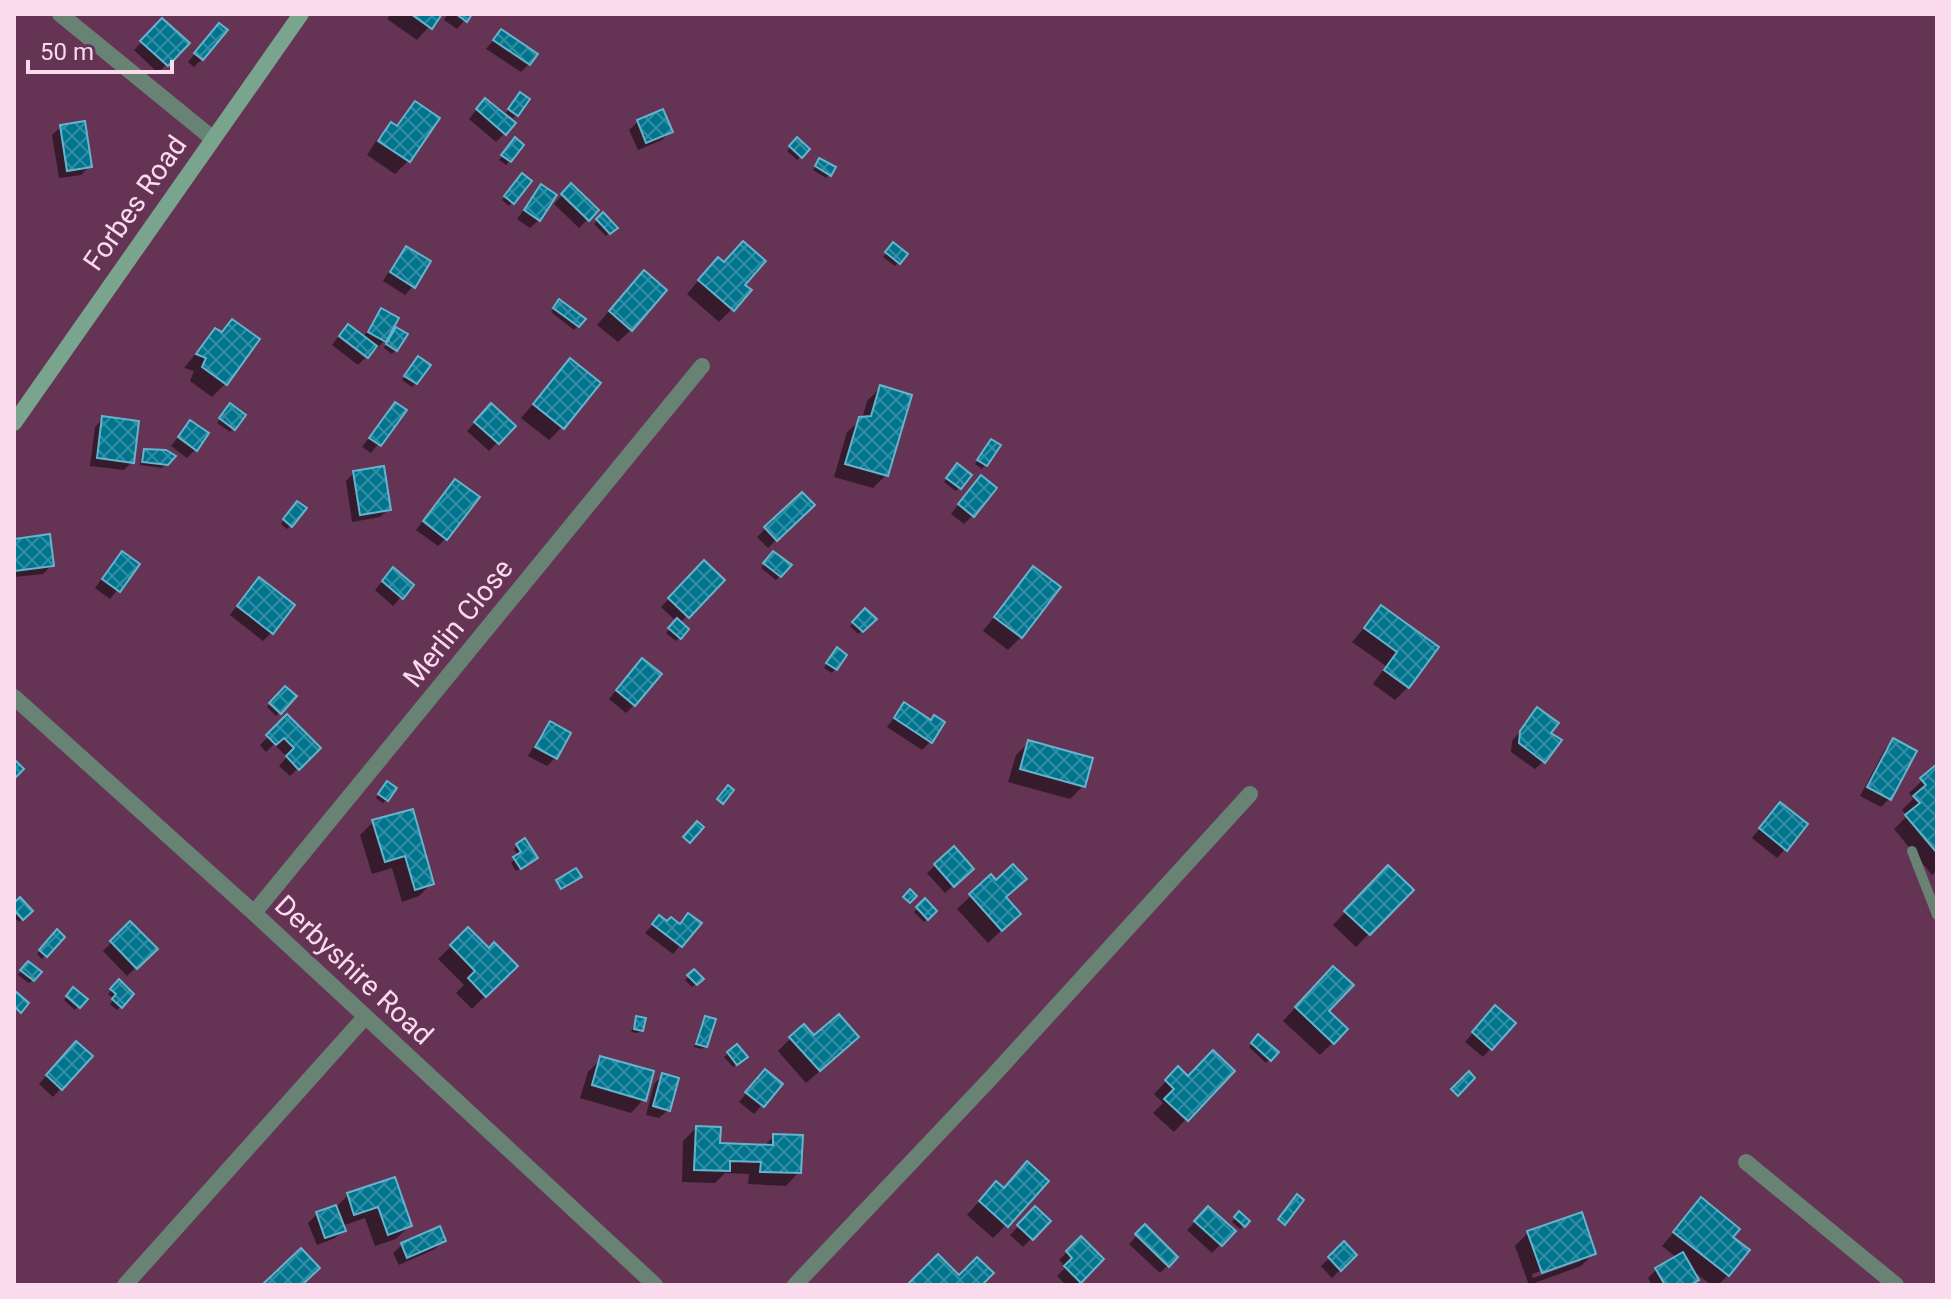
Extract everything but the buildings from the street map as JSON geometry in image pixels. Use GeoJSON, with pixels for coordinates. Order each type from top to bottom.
{"type":"FeatureCollection","features":[{"type":"Feature","properties":{"kind":"main road","name":"Forbes Road"},"geometry":{"type":"LineString","coordinates":[[14,423],[301,14]]}},
{"type":"Feature","properties":{"kind":"street"},"geometry":{"type":"LineString","coordinates":[[60,14],[212,138]]}},
{"type":"Feature","properties":{"kind":"street","name":"Merlin Close"},"geometry":{"type":"LineString","coordinates":[[254,913],[702,366]]}},
{"type":"Feature","properties":{"kind":"street","name":"Derbyshire Road"},"geometry":{"type":"LineString","coordinates":[[14,697],[254,913],[655,1285]]}},
{"type":"Feature","properties":{"kind":"street"},"geometry":{"type":"LineString","coordinates":[[795,1285],[990,1079],[1250,794]]}},
{"type":"Feature","properties":{"kind":"street"},"geometry":{"type":"LineString","coordinates":[[125,1285],[365,1017]]}},
{"type":"Feature","properties":{"kind":"street"},"geometry":{"type":"LineString","coordinates":[[1746,1162],[1896,1285]]}},
{"type":"Feature","properties":{"kind":"lane"},"geometry":{"type":"LineString","coordinates":[[1912,851],[1937,915]]}}]}
